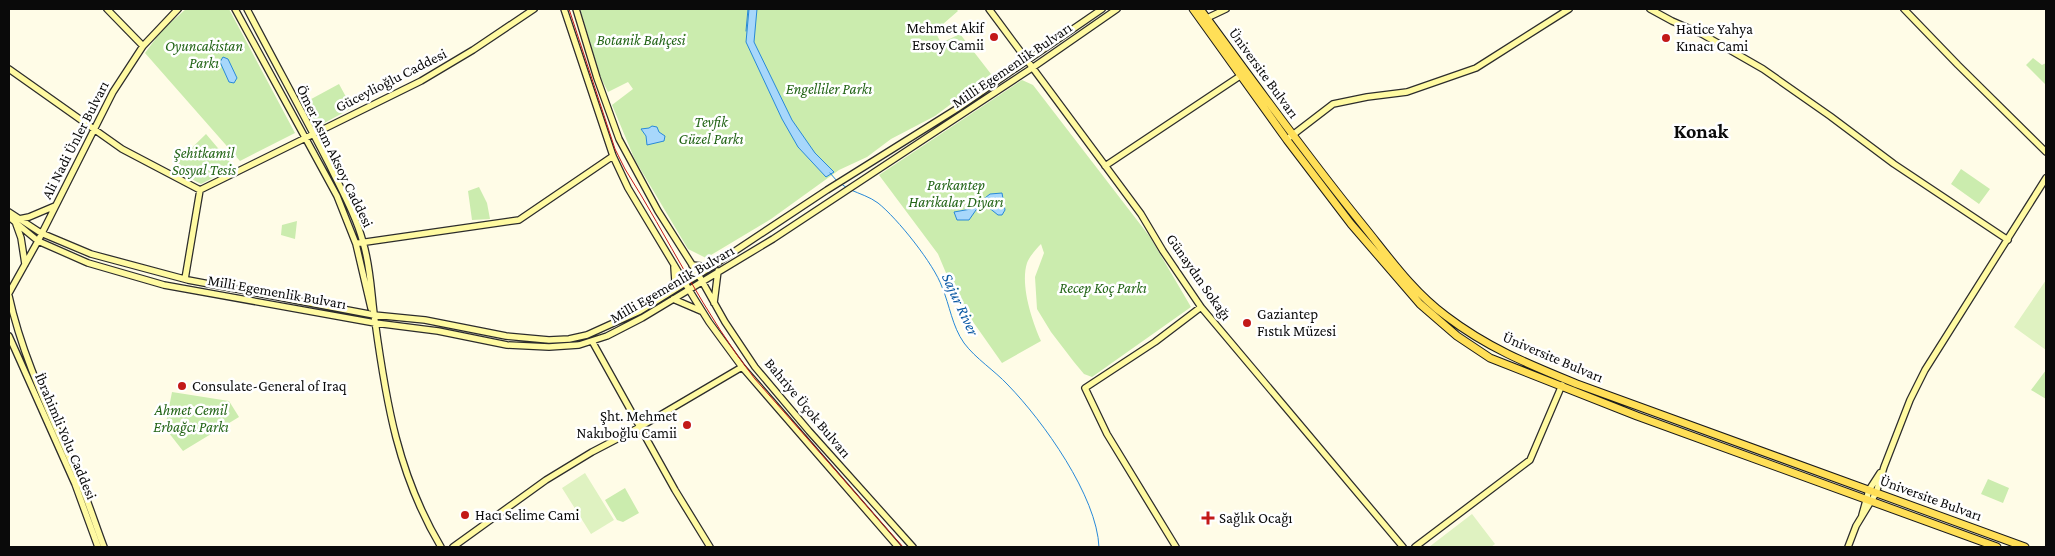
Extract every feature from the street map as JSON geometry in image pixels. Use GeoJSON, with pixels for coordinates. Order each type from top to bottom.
{"type":"FeatureCollection","features":[{"type":"Feature","properties":{"kind":"main road","name":"Üniversite Bulvarı"},"geometry":{"type":"LineString","coordinates":[[1193,9],[1240,76],[1412,286],[1444,315],[1473,336],[1512,358],[1577,384],[2025,547]]}},
{"type":"Feature","properties":{"kind":"main road","name":"Üniversite Bulvarı"},"geometry":{"type":"LineString","coordinates":[[1200,9],[1351,224],[1420,304],[1457,336],[1490,358],[1637,416],[1997,547]]}},
{"type":"Feature","properties":{"kind":"street"},"geometry":{"type":"LineString","coordinates":[[107,9],[143,46]]}},
{"type":"Feature","properties":{"kind":"street","name":"Ali Nadi Ünler Bulvarı"},"geometry":{"type":"LineString","coordinates":[[9,295],[113,92],[143,46],[178,9]]}},
{"type":"Feature","properties":{"kind":"street","name":"Ömer Asım Aksoy Caddesi"},"geometry":{"type":"LineString","coordinates":[[235,9],[337,196],[356,244],[364,282],[374,315]]}},
{"type":"Feature","properties":{"kind":"street","name":"Ömer Asım Aksoy Caddesi"},"geometry":{"type":"LineString","coordinates":[[247,9],[349,205],[363,242],[370,276],[374,315]]}},
{"type":"Feature","properties":{"kind":"street","name":"Güceylioğlu Caddesi"},"geometry":{"type":"LineString","coordinates":[[200,190],[421,81],[473,50],[534,9]]}},
{"type":"Feature","properties":{"kind":"street","name":"Bahriye Üçok Bulvarı"},"geometry":{"type":"LineString","coordinates":[[564,9],[613,156],[628,188],[702,311],[742,367],[898,547]]}},
{"type":"Feature","properties":{"kind":"street","name":"Bahriye Üçok Bulvarı"},"geometry":{"type":"LineString","coordinates":[[576,9],[597,78],[619,139],[658,211],[698,274],[725,322],[755,367],[809,431],[913,547]]}},
{"type":"Feature","properties":{"kind":"street","name":"Günaydın Sokağı"},"geometry":{"type":"LineString","coordinates":[[988,9],[1141,214],[1163,251],[1201,307],[1403,547]]}},
{"type":"Feature","properties":{"kind":"street","name":"Milli Egemenlik Bulvarı"},"geometry":{"type":"LineString","coordinates":[[9,217],[91,254],[185,279],[374,315],[425,320],[506,336],[549,340],[568,339],[587,335],[640,311],[958,108],[1102,9]]}},
{"type":"Feature","properties":{"kind":"street","name":"Milli Egemenlik Bulvarı"},"geometry":{"type":"LineString","coordinates":[[9,212],[38,241],[88,263],[164,285],[375,322],[438,331],[507,345],[557,347],[592,341],[607,336],[642,318],[773,239],[1032,68],[1117,9]]}},
{"type":"Feature","properties":{"kind":"street"},"geometry":{"type":"LineString","coordinates":[[1207,18],[1226,9]]}},
{"type":"Feature","properties":{"kind":"street"},"geometry":{"type":"LineString","coordinates":[[1290,137],[1333,104],[1407,92],[1476,68],[1569,9]]}},
{"type":"Feature","properties":{"kind":"street"},"geometry":{"type":"LineString","coordinates":[[1650,9],[1672,22],[1702,34],[1763,69],[1894,164],[1942,194],[2008,240]]}},
{"type":"Feature","properties":{"kind":"street"},"geometry":{"type":"LineString","coordinates":[[1904,9],[2046,152]]}},
{"type":"Feature","properties":{"kind":"street"},"geometry":{"type":"LineString","coordinates":[[9,69],[122,149],[200,190],[185,279]]}},
{"type":"Feature","properties":{"kind":"street"},"geometry":{"type":"LineString","coordinates":[[1105,166],[1240,76]]}},
{"type":"Feature","properties":{"kind":"street"},"geometry":{"type":"LineString","coordinates":[[356,244],[519,220],[613,156]]}},
{"type":"Feature","properties":{"kind":"street"},"geometry":{"type":"LineString","coordinates":[[1848,547],[1869,500],[1876,493],[1910,400],[1925,370],[2046,178]]}},
{"type":"Feature","properties":{"kind":"street"},"geometry":{"type":"LineString","coordinates":[[25,264],[17,221],[55,206]]}},
{"type":"Feature","properties":{"kind":"street"},"geometry":{"type":"LineString","coordinates":[[669,292],[675,281],[674,264]]}},
{"type":"Feature","properties":{"kind":"street"},"geometry":{"type":"LineString","coordinates":[[692,265],[711,267]]}},
{"type":"Feature","properties":{"kind":"street"},"geometry":{"type":"LineString","coordinates":[[714,303],[718,271]]}},
{"type":"Feature","properties":{"kind":"street"},"geometry":{"type":"LineString","coordinates":[[9,295],[14,319],[27,359],[89,504],[104,547]]}},
{"type":"Feature","properties":{"kind":"street"},"geometry":{"type":"LineString","coordinates":[[673,299],[702,311]]}},
{"type":"Feature","properties":{"kind":"street"},"geometry":{"type":"LineString","coordinates":[[1176,547],[1107,434],[1085,388],[1155,342],[1201,307]]}},
{"type":"Feature","properties":{"kind":"street"},"geometry":{"type":"LineString","coordinates":[[374,315],[387,405],[401,461],[428,523],[441,547]]}},
{"type":"Feature","properties":{"kind":"street","name":"İbrahimli Yolu Caddesi"},"geometry":{"type":"LineString","coordinates":[[9,336],[75,484],[98,547]]}},
{"type":"Feature","properties":{"kind":"street"},"geometry":{"type":"LineString","coordinates":[[592,341],[710,547]]}},
{"type":"Feature","properties":{"kind":"street"},"geometry":{"type":"LineString","coordinates":[[452,547],[546,480],[742,367]]}},
{"type":"Feature","properties":{"kind":"street"},"geometry":{"type":"LineString","coordinates":[[1415,547],[1530,460],[1562,385]]}},
{"type":"Feature","properties":{"kind":"street"},"geometry":{"type":"LineString","coordinates":[[1869,500],[1868,490],[1884,467]]}},
{"type":"Feature","properties":{"kind":"green space","name":"Oyuncakistan Parkı"},"geometry":{"type":"Polygon","coordinates":[[[186,9],[229,9],[295,133],[240,161],[145,53],[162,30],[186,9]]]}},
{"type":"Feature","properties":{"kind":"green space"},"geometry":{"type":"Polygon","coordinates":[[[580,9],[956,9],[958,11],[935,31],[941,43],[960,34],[991,74],[935,116],[891,139],[867,157],[839,170],[771,219],[706,258],[688,249],[635,160],[612,105],[633,89],[628,82],[608,92],[601,78],[580,9]]]}},
{"type":"Feature","properties":{"kind":"green space"},"geometry":{"type":"Polygon","coordinates":[[[2033,58],[2042,65],[2046,63],[2046,85],[2026,65],[2033,58]]]}},
{"type":"Feature","properties":{"kind":"green space","name":"Recep Koç Parkı"},"geometry":{"type":"Polygon","coordinates":[[[1022,80],[1033,85],[1150,237],[1191,307],[1092,377],[1084,374],[1074,362],[1051,332],[1037,309],[1035,277],[1044,253],[1041,244],[1031,255],[1027,263],[1025,282],[1028,303],[1041,341],[1002,363],[957,299],[938,254],[879,175],[1022,80]]]}},
{"type":"Feature","properties":{"kind":"green space"},"geometry":{"type":"Polygon","coordinates":[[[339,84],[352,108],[315,128],[302,104],[339,84]]]}},
{"type":"Feature","properties":{"kind":"green space","name":"Şehitkamil Sosyal Tesis"},"geometry":{"type":"Polygon","coordinates":[[[206,134],[234,167],[201,184],[171,168],[206,134]]]}},
{"type":"Feature","properties":{"kind":"green space"},"geometry":{"type":"Polygon","coordinates":[[[1961,169],[1990,189],[1979,204],[1951,184],[1961,169]]]}},
{"type":"Feature","properties":{"kind":"green space"},"geometry":{"type":"Polygon","coordinates":[[[479,187],[487,203],[490,219],[472,220],[468,191],[479,187]]]}},
{"type":"Feature","properties":{"kind":"green space"},"geometry":{"type":"Polygon","coordinates":[[[297,221],[295,239],[281,235],[282,225],[297,221]]]}},
{"type":"Feature","properties":{"kind":"green space"},"geometry":{"type":"Polygon","coordinates":[[[2046,280],[2046,350],[2014,327],[2046,280]]]}},
{"type":"Feature","properties":{"kind":"green space"},"geometry":{"type":"Polygon","coordinates":[[[2046,370],[2046,399],[2031,390],[2046,370]]]}},
{"type":"Feature","properties":{"kind":"green space","name":"Ahmet Cemil Erbağcı Parkı"},"geometry":{"type":"Polygon","coordinates":[[[172,392],[229,401],[239,417],[183,451],[165,428],[172,392]]]}},
{"type":"Feature","properties":{"kind":"green space"},"geometry":{"type":"Polygon","coordinates":[[[585,473],[614,520],[591,534],[562,488],[585,473]]]}},
{"type":"Feature","properties":{"kind":"green space"},"geometry":{"type":"Polygon","coordinates":[[[1988,479],[2009,488],[2003,503],[1981,494],[1988,479]]]}},
{"type":"Feature","properties":{"kind":"green space"},"geometry":{"type":"Polygon","coordinates":[[[625,488],[639,513],[623,522],[617,520],[605,500],[625,488]]]}},
{"type":"Feature","properties":{"kind":"green space"},"geometry":{"type":"Polygon","coordinates":[[[1472,514],[1495,544],[1491,547],[1429,547],[1472,514]]]}},
{"type":"Feature","properties":{"kind":"water"},"geometry":{"type":"Polygon","coordinates":[[[749,9],[757,9],[754,42],[792,120],[815,153],[834,172],[826,177],[798,147],[782,119],[746,42],[749,9]]]}},
{"type":"Feature","properties":{"kind":"water"},"geometry":{"type":"Polygon","coordinates":[[[223,57],[228,59],[237,78],[234,83],[229,82],[220,62],[223,57]]]}},
{"type":"Feature","properties":{"kind":"water"},"geometry":{"type":"Polygon","coordinates":[[[652,126],[657,127],[659,132],[665,136],[664,141],[647,145],[646,136],[641,129],[652,126]]]}},
{"type":"Feature","properties":{"kind":"water"},"geometry":{"type":"Polygon","coordinates":[[[1002,193],[1005,210],[1002,215],[998,215],[988,207],[976,210],[969,220],[957,220],[954,212],[971,209],[990,194],[1002,193]]]}},
{"type":"Feature","properties":{"kind":"waterway","name":"Sajur River"},"geometry":{"type":"LineString","coordinates":[[746,31],[748,9]]}},
{"type":"Feature","properties":{"kind":"waterway","name":"Sajur River"},"geometry":{"type":"LineString","coordinates":[[830,173],[837,181]]}},
{"type":"Feature","properties":{"kind":"waterway","name":"Sajur River"},"geometry":{"type":"LineString","coordinates":[[840,183],[847,188]]}},
{"type":"Feature","properties":{"kind":"waterway","name":"Sajur River"},"geometry":{"type":"LineString","coordinates":[[851,190],[878,203],[895,219],[914,242],[938,277],[951,316],[964,343],[1022,400],[1052,439],[1079,483],[1089,505],[1096,527],[1099,547]]}},
{"type":"Feature","properties":{"kind":"tram line"},"geometry":{"type":"LineString","coordinates":[[569,9],[615,149],[703,303],[755,379],[903,547]]}},
{"type":"Feature","properties":{"kind":"place","name":"Mehmet Akif Ersoy Camii"},"geometry":{"type":"Point","coordinates":[994,37]}},
{"type":"Feature","properties":{"kind":"place","name":"Hatice Yahya Kınacı Cami"},"geometry":{"type":"Point","coordinates":[1666,38]}},
{"type":"Feature","properties":{"kind":"place","name":"Gaziantep Fıstık Müzesi"},"geometry":{"type":"Point","coordinates":[1247,323]}},
{"type":"Feature","properties":{"kind":"place","name":"Consulate-General of Iraq"},"geometry":{"type":"Point","coordinates":[182,386]}},
{"type":"Feature","properties":{"kind":"place","name":"Şht. Mehmet Nakıboğlu Camii"},"geometry":{"type":"Point","coordinates":[687,425]}},
{"type":"Feature","properties":{"kind":"place","name":"Hacı Selime Cami"},"geometry":{"type":"Point","coordinates":[465,515]}},
{"type":"Feature","properties":{"kind":"place","name":"Sağlık Ocağı"},"geometry":{"type":"Point","coordinates":[1208,518]}},
{"type":"Feature","properties":{"kind":"district","name":"Konak"},"geometry":{"type":"Point","coordinates":[1701,131]}},
{"type":"Feature","properties":{"kind":"park label","name":"Botanik Bahçesi"},"geometry":{"type":"Point","coordinates":[641,40]}},
{"type":"Feature","properties":{"kind":"park label","name":"Engelliler Parkı"},"geometry":{"type":"Point","coordinates":[829,89]}},
{"type":"Feature","properties":{"kind":"park label","name":"Tevfik Güzel Parkı"},"geometry":{"type":"Point","coordinates":[711,130]}},
{"type":"Feature","properties":{"kind":"park label","name":"Parkantep Harikalar Diyarı"},"geometry":{"type":"Point","coordinates":[956,194]}}]}
